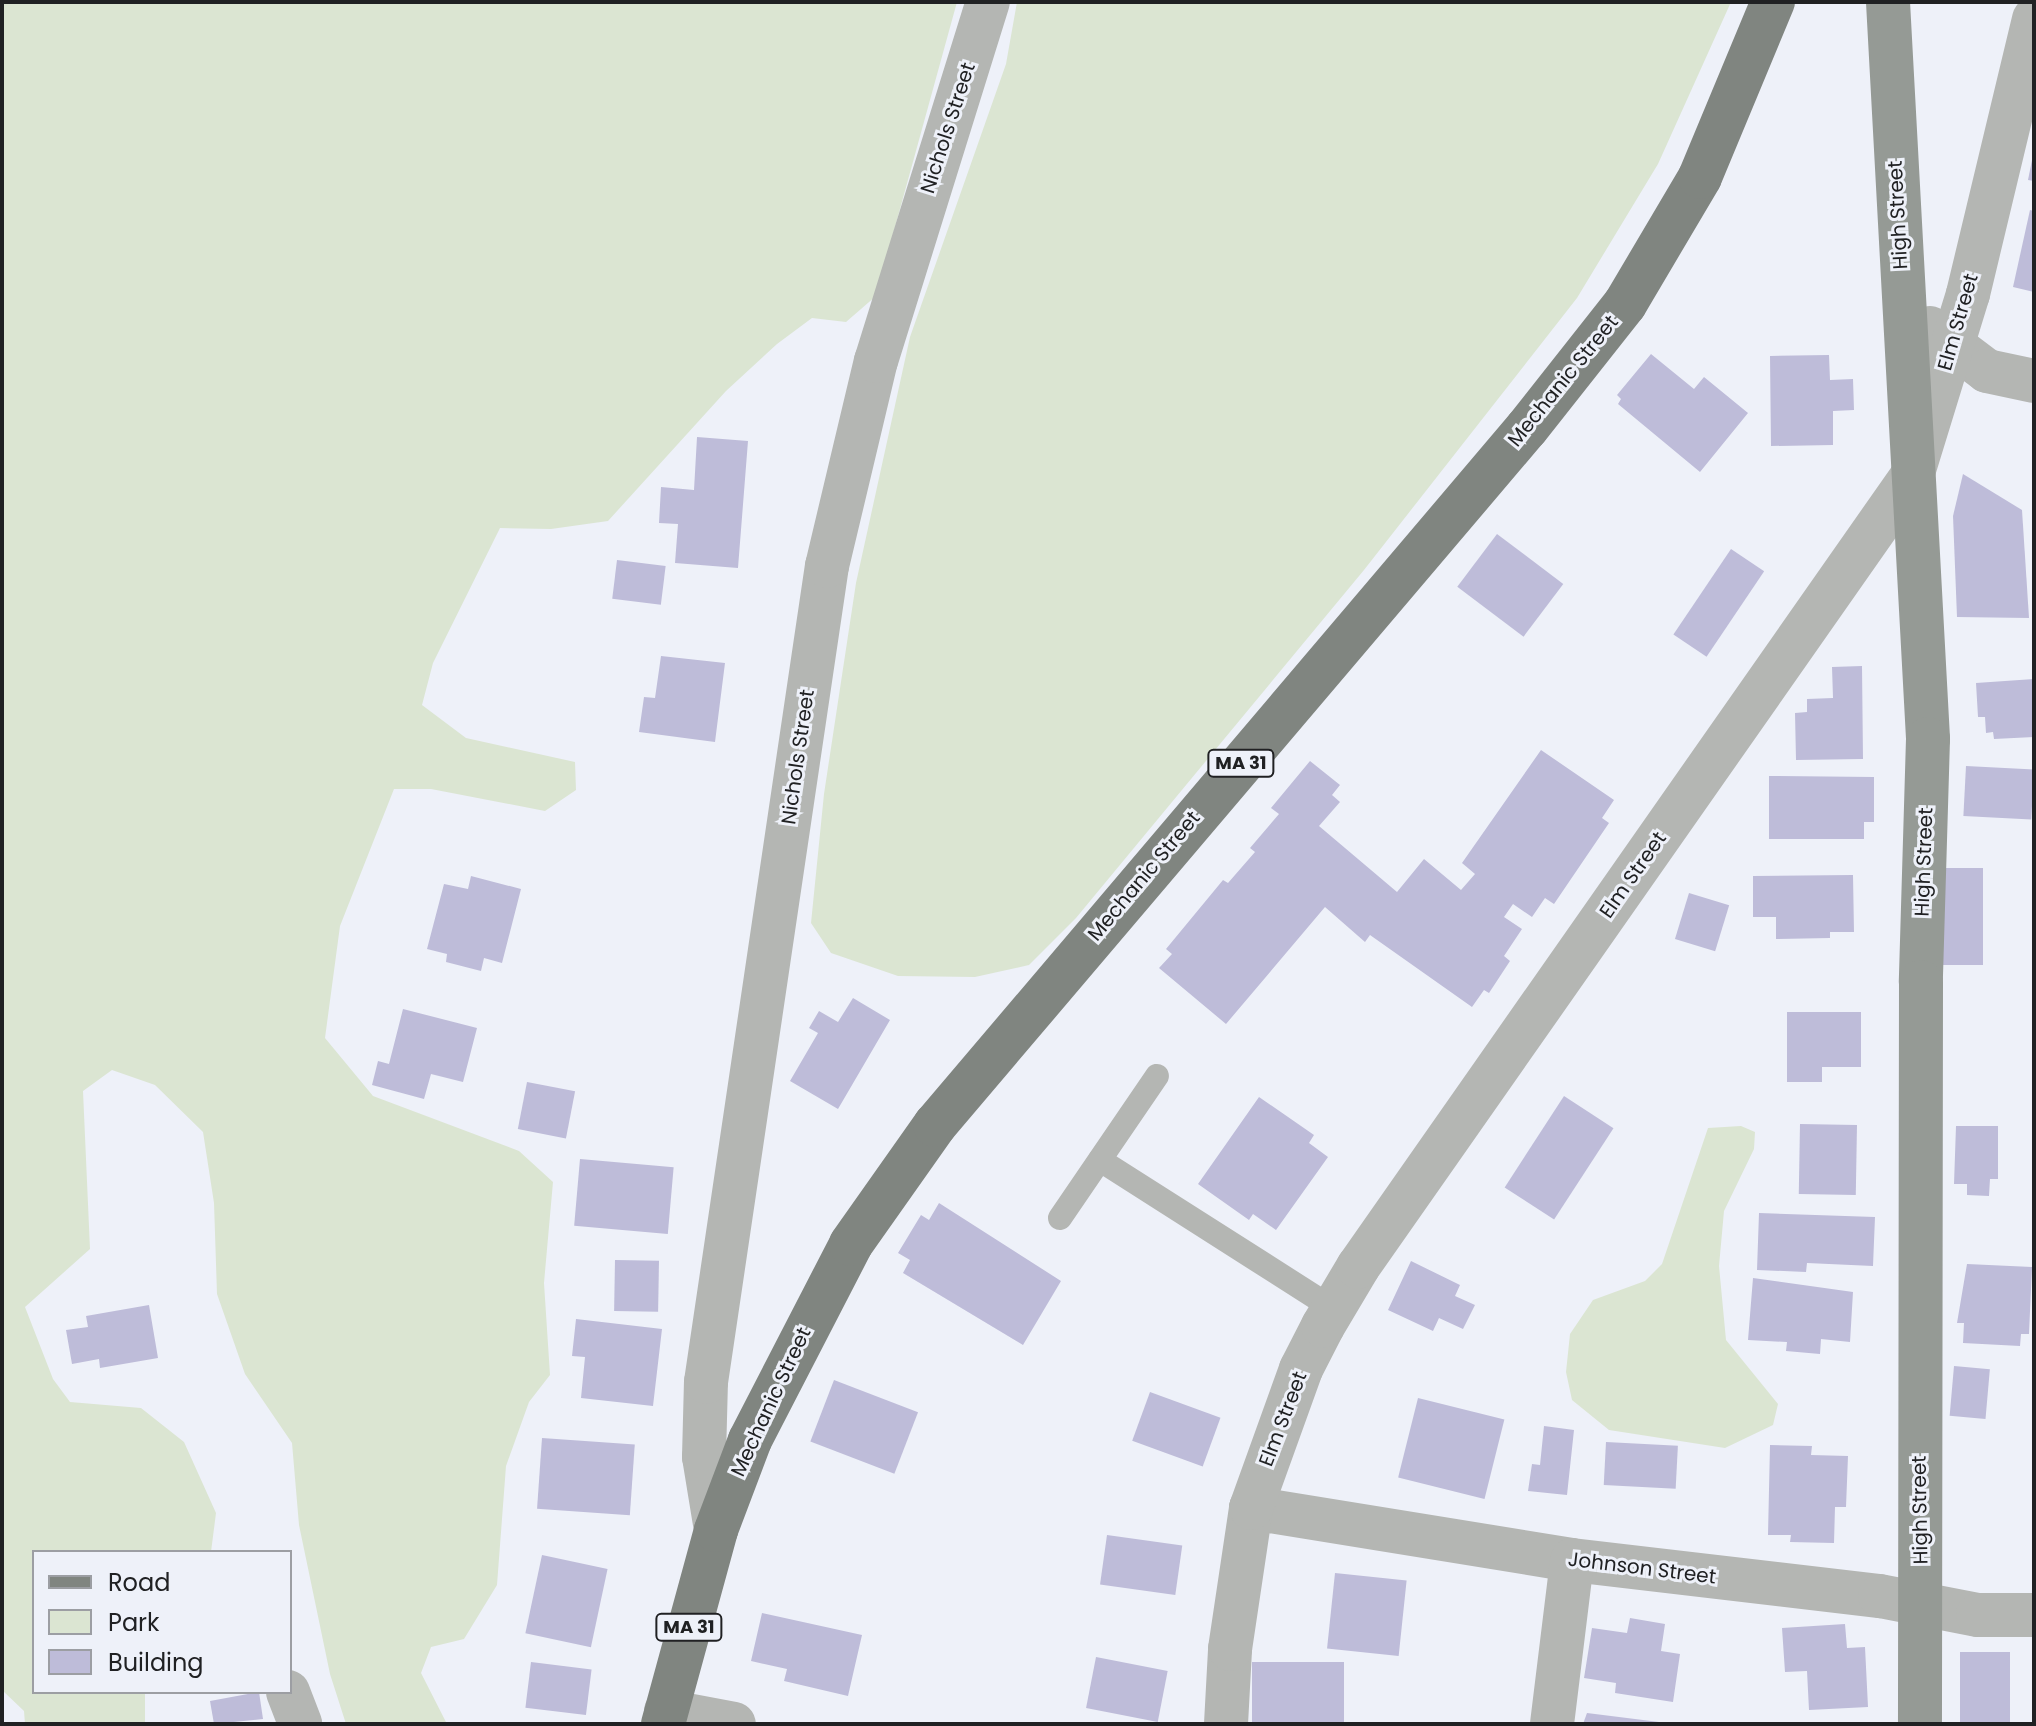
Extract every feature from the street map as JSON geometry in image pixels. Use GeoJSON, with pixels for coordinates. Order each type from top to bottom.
{"type":"FeatureCollection","features":[{"type":"Feature","properties":{"kind":"main road","name":"Mechanic Street"},"geometry":{"type":"LineString","coordinates":[[664,1717],[716,1530],[750,1440],[851,1244],[945,1113],[1527,428],[1625,304],[1700,177],[1773,2]]}},
{"type":"Feature","properties":{"kind":"main road","name":"High Street"},"geometry":{"type":"LineString","coordinates":[[1888,2],[1928,739],[1920,1013],[1923,1605],[1920,1724]]}},
{"type":"Feature","properties":{"kind":"street","name":"Nichols Street"},"geometry":{"type":"LineString","coordinates":[[716,1530],[704,1457],[706,1382],[827,566],[876,361],[988,2]]}},
{"type":"Feature","properties":{"kind":"street","name":"Elm Street"},"geometry":{"type":"LineString","coordinates":[[1226,1724],[1230,1649],[1251,1508],[1301,1369],[1334,1309],[1912,476],[1952,348],[2034,19]]}},
{"type":"Feature","properties":{"kind":"street"},"geometry":{"type":"LineString","coordinates":[[1901,283],[1925,323],[1952,348],[1987,371],[2022,378]]}},
{"type":"Feature","properties":{"kind":"street"},"geometry":{"type":"LineString","coordinates":[[1912,476],[1953,410],[1980,387],[2022,378]]}},
{"type":"Feature","properties":{"kind":"street","name":"Johnson Street"},"geometry":{"type":"LineString","coordinates":[[1251,1508],[1572,1560],[1923,1605],[1978,1615],[2034,1615]]}},
{"type":"Feature","properties":{"kind":"street"},"geometry":{"type":"LineString","coordinates":[[1552,1724],[1572,1560]]}},
{"type":"Feature","properties":{"kind":"street"},"geometry":{"type":"LineString","coordinates":[[289,1694],[300,1724]]}},
{"type":"Feature","properties":{"kind":"street"},"geometry":{"type":"LineString","coordinates":[[664,1717],[734,1724]]}},
{"type":"Feature","properties":{"kind":"lane"},"geometry":{"type":"LineString","coordinates":[[1060,1218],[1157,1076]]}},
{"type":"Feature","properties":{"kind":"lane"},"geometry":{"type":"LineString","coordinates":[[1100,1160],[1334,1309]]}},
{"type":"Feature","properties":{"kind":"green space"},"geometry":{"type":"Polygon","coordinates":[[[2,2],[957,2],[876,296],[846,322],[812,318],[777,344],[726,391],[608,521],[551,529],[500,528],[433,663],[422,705],[466,738],[575,762],[576,790],[545,811],[431,789],[394,789],[340,926],[325,1038],[373,1096],[519,1151],[553,1182],[544,1283],[550,1375],[529,1402],[506,1466],[497,1585],[464,1639],[431,1647],[421,1673],[447,1724],[346,1724],[330,1674],[299,1525],[292,1443],[245,1374],[217,1294],[214,1203],[203,1132],[155,1085],[112,1070],[83,1091],[90,1249],[25,1307],[53,1379],[70,1402],[141,1408],[184,1442],[216,1513],[211,1550],[32,1550],[32,1694],[145,1694],[145,1724],[25,1724],[24,1711],[2,1690],[2,2]]]}},
{"type":"Feature","properties":{"kind":"green space"},"geometry":{"type":"Polygon","coordinates":[[[1017,2],[1731,2],[1658,164],[1577,298],[1364,570],[1076,918],[1029,965],[975,977],[898,976],[831,953],[811,923],[824,794],[856,583],[910,337],[1006,64],[1017,2]]]}},
{"type":"Feature","properties":{"kind":"green space"},"geometry":{"type":"Polygon","coordinates":[[[1741,1126],[1755,1132],[1754,1149],[1724,1211],[1719,1266],[1726,1340],[1778,1404],[1773,1425],[1725,1448],[1609,1430],[1572,1400],[1566,1372],[1570,1334],[1593,1300],[1645,1281],[1662,1264],[1708,1128],[1741,1126]]]}},
{"type":"Feature","properties":{"kind":"building"},"geometry":{"type":"Polygon","coordinates":[[[2034,155],[2034,181],[2028,180],[2034,155]]]}},
{"type":"Feature","properties":{"kind":"building"},"geometry":{"type":"Polygon","coordinates":[[[2030,210],[2034,211],[2034,292],[2013,287],[2030,210]]]}},
{"type":"Feature","properties":{"kind":"building"},"geometry":{"type":"Polygon","coordinates":[[[1651,354],[1694,389],[1704,377],[1748,413],[1700,472],[1618,404],[1621,399],[1617,395],[1651,354]]]}},
{"type":"Feature","properties":{"kind":"building"},"geometry":{"type":"Polygon","coordinates":[[[1829,355],[1830,380],[1853,379],[1854,410],[1833,411],[1833,445],[1771,446],[1770,356],[1829,355]]]}},
{"type":"Feature","properties":{"kind":"building"},"geometry":{"type":"Polygon","coordinates":[[[697,437],[748,441],[738,568],[675,563],[678,524],[659,523],[661,487],[694,490],[697,437]]]}},
{"type":"Feature","properties":{"kind":"building"},"geometry":{"type":"Polygon","coordinates":[[[1963,474],[2022,510],[2029,618],[1957,617],[1953,516],[1963,474]]]}},
{"type":"Feature","properties":{"kind":"building"},"geometry":{"type":"Polygon","coordinates":[[[1497,534],[1563,584],[1524,637],[1457,587],[1497,534]]]}},
{"type":"Feature","properties":{"kind":"building"},"geometry":{"type":"Polygon","coordinates":[[[1731,549],[1764,571],[1707,657],[1673,634],[1731,549]]]}},
{"type":"Feature","properties":{"kind":"building"},"geometry":{"type":"Polygon","coordinates":[[[617,560],[666,566],[661,605],[612,599],[617,560]]]}},
{"type":"Feature","properties":{"kind":"building"},"geometry":{"type":"Polygon","coordinates":[[[661,656],[725,663],[715,742],[639,732],[644,697],[655,698],[661,656]]]}},
{"type":"Feature","properties":{"kind":"building"},"geometry":{"type":"Polygon","coordinates":[[[1862,666],[1863,759],[1796,760],[1795,713],[1807,712],[1807,699],[1833,698],[1832,667],[1862,666]]]}},
{"type":"Feature","properties":{"kind":"building"},"geometry":{"type":"Polygon","coordinates":[[[2034,679],[2034,737],[1994,739],[1993,732],[1986,733],[1985,717],[1978,717],[1976,683],[2034,679]]]}},
{"type":"Feature","properties":{"kind":"building"},"geometry":{"type":"Polygon","coordinates":[[[1541,750],[1614,800],[1602,818],[1609,823],[1554,904],[1545,898],[1532,917],[1513,904],[1504,917],[1522,929],[1504,956],[1510,961],[1489,993],[1484,990],[1472,1007],[1370,935],[1365,942],[1325,907],[1226,1024],[1159,968],[1172,954],[1166,949],[1223,880],[1228,883],[1255,852],[1250,848],[1279,814],[1271,808],[1310,761],[1340,785],[1332,795],[1340,802],[1319,826],[1397,892],[1424,859],[1461,890],[1475,874],[1462,863],[1541,750]]]}},
{"type":"Feature","properties":{"kind":"building"},"geometry":{"type":"Polygon","coordinates":[[[1966,766],[2034,770],[2031,819],[1963,816],[1966,766]]]}},
{"type":"Feature","properties":{"kind":"building"},"geometry":{"type":"Polygon","coordinates":[[[1769,776],[1874,777],[1874,822],[1864,822],[1864,839],[1769,839],[1769,776]]]}},
{"type":"Feature","properties":{"kind":"building"},"geometry":{"type":"Polygon","coordinates":[[[1931,868],[1983,868],[1983,965],[1941,965],[1931,868]]]}},
{"type":"Feature","properties":{"kind":"building"},"geometry":{"type":"Polygon","coordinates":[[[1853,875],[1854,932],[1830,932],[1830,938],[1776,939],[1776,917],[1753,917],[1753,876],[1853,875]]]}},
{"type":"Feature","properties":{"kind":"building"},"geometry":{"type":"Polygon","coordinates":[[[471,876],[521,889],[502,963],[484,958],[481,971],[446,962],[447,954],[427,949],[444,884],[468,889],[471,876]]]}},
{"type":"Feature","properties":{"kind":"building"},"geometry":{"type":"Polygon","coordinates":[[[1689,893],[1729,905],[1715,951],[1675,939],[1689,893]]]}},
{"type":"Feature","properties":{"kind":"building"},"geometry":{"type":"Polygon","coordinates":[[[853,998],[890,1020],[838,1109],[790,1081],[818,1033],[809,1028],[819,1011],[838,1022],[853,998]]]}},
{"type":"Feature","properties":{"kind":"building"},"geometry":{"type":"Polygon","coordinates":[[[403,1009],[477,1028],[463,1082],[431,1074],[424,1099],[372,1085],[378,1061],[389,1064],[403,1009]]]}},
{"type":"Feature","properties":{"kind":"building"},"geometry":{"type":"Polygon","coordinates":[[[1787,1012],[1861,1012],[1861,1067],[1822,1067],[1822,1082],[1787,1082],[1787,1012]]]}},
{"type":"Feature","properties":{"kind":"building"},"geometry":{"type":"Polygon","coordinates":[[[527,1082],[575,1091],[566,1138],[518,1129],[527,1082]]]}},
{"type":"Feature","properties":{"kind":"building"},"geometry":{"type":"Polygon","coordinates":[[[1564,1096],[1613,1128],[1554,1220],[1505,1187],[1564,1096]]]}},
{"type":"Feature","properties":{"kind":"building"},"geometry":{"type":"Polygon","coordinates":[[[1259,1097],[1314,1135],[1309,1143],[1328,1157],[1276,1230],[1253,1214],[1249,1220],[1198,1184],[1259,1097]]]}},
{"type":"Feature","properties":{"kind":"building"},"geometry":{"type":"Polygon","coordinates":[[[1800,1124],[1857,1125],[1856,1195],[1799,1194],[1800,1124]]]}},
{"type":"Feature","properties":{"kind":"building"},"geometry":{"type":"Polygon","coordinates":[[[1956,1126],[1998,1126],[1998,1179],[1990,1179],[1989,1196],[1967,1195],[1967,1184],[1954,1184],[1956,1126]]]}},
{"type":"Feature","properties":{"kind":"building"},"geometry":{"type":"Polygon","coordinates":[[[580,1159],[674,1167],[668,1234],[574,1226],[580,1159]]]}},
{"type":"Feature","properties":{"kind":"building"},"geometry":{"type":"Polygon","coordinates":[[[939,1203],[1061,1281],[1023,1345],[903,1273],[910,1260],[898,1253],[921,1215],[929,1220],[939,1203]]]}},
{"type":"Feature","properties":{"kind":"building"},"geometry":{"type":"Polygon","coordinates":[[[1759,1213],[1875,1217],[1873,1266],[1807,1263],[1806,1272],[1757,1270],[1759,1213]]]}},
{"type":"Feature","properties":{"kind":"building"},"geometry":{"type":"Polygon","coordinates":[[[615,1260],[659,1261],[658,1312],[614,1311],[615,1260]]]}},
{"type":"Feature","properties":{"kind":"building"},"geometry":{"type":"Polygon","coordinates":[[[1411,1261],[1460,1285],[1455,1296],[1475,1305],[1463,1329],[1439,1318],[1433,1331],[1388,1310],[1411,1261]]]}},
{"type":"Feature","properties":{"kind":"building"},"geometry":{"type":"Polygon","coordinates":[[[1967,1264],[2032,1267],[2029,1334],[2021,1334],[2020,1346],[1963,1343],[1964,1323],[1957,1323],[1967,1264]]]}},
{"type":"Feature","properties":{"kind":"building"},"geometry":{"type":"Polygon","coordinates":[[[1753,1278],[1853,1292],[1850,1342],[1821,1339],[1820,1354],[1786,1351],[1787,1342],[1748,1340],[1753,1278]]]}},
{"type":"Feature","properties":{"kind":"building"},"geometry":{"type":"Polygon","coordinates":[[[149,1305],[158,1358],[100,1368],[99,1359],[72,1364],[66,1330],[88,1327],[86,1316],[149,1305]]]}},
{"type":"Feature","properties":{"kind":"building"},"geometry":{"type":"Polygon","coordinates":[[[576,1319],[662,1329],[653,1406],[581,1398],[585,1357],[572,1356],[576,1319]]]}},
{"type":"Feature","properties":{"kind":"building"},"geometry":{"type":"Polygon","coordinates":[[[1954,1366],[1990,1369],[1986,1419],[1950,1416],[1954,1366]]]}},
{"type":"Feature","properties":{"kind":"building"},"geometry":{"type":"Polygon","coordinates":[[[834,1380],[918,1412],[894,1474],[810,1442],[834,1380]]]}},
{"type":"Feature","properties":{"kind":"building"},"geometry":{"type":"Polygon","coordinates":[[[1150,1392],[1220,1418],[1203,1467],[1132,1441],[1150,1392]]]}},
{"type":"Feature","properties":{"kind":"building"},"geometry":{"type":"Polygon","coordinates":[[[1418,1398],[1504,1420],[1485,1499],[1398,1478],[1418,1398]]]}},
{"type":"Feature","properties":{"kind":"building"},"geometry":{"type":"Polygon","coordinates":[[[1544,1426],[1574,1430],[1567,1495],[1528,1491],[1532,1464],[1540,1465],[1544,1426]]]}},
{"type":"Feature","properties":{"kind":"building"},"geometry":{"type":"Polygon","coordinates":[[[542,1438],[635,1444],[630,1515],[537,1509],[542,1438]]]}},
{"type":"Feature","properties":{"kind":"building"},"geometry":{"type":"Polygon","coordinates":[[[1606,1442],[1678,1446],[1676,1489],[1604,1485],[1606,1442]]]}},
{"type":"Feature","properties":{"kind":"building"},"geometry":{"type":"Polygon","coordinates":[[[1770,1445],[1812,1446],[1811,1455],[1848,1456],[1846,1507],[1835,1507],[1834,1543],[1790,1542],[1791,1535],[1768,1535],[1770,1445]]]}},
{"type":"Feature","properties":{"kind":"building"},"geometry":{"type":"Polygon","coordinates":[[[1107,1535],[1182,1546],[1175,1595],[1100,1585],[1107,1535]]]}},
{"type":"Feature","properties":{"kind":"building"},"geometry":{"type":"Polygon","coordinates":[[[542,1555],[608,1569],[591,1647],[525,1633],[542,1555]]]}},
{"type":"Feature","properties":{"kind":"building"},"geometry":{"type":"Polygon","coordinates":[[[1335,1573],[1407,1581],[1399,1656],[1327,1649],[1335,1573]]]}},
{"type":"Feature","properties":{"kind":"building"},"geometry":{"type":"Polygon","coordinates":[[[762,1613],[862,1635],[848,1696],[784,1681],[787,1669],[751,1661],[762,1613]]]}},
{"type":"Feature","properties":{"kind":"building"},"geometry":{"type":"Polygon","coordinates":[[[1630,1618],[1665,1624],[1661,1651],[1680,1654],[1673,1702],[1615,1693],[1616,1683],[1584,1678],[1592,1628],[1627,1633],[1630,1618]]]}},
{"type":"Feature","properties":{"kind":"building"},"geometry":{"type":"Polygon","coordinates":[[[1845,1624],[1847,1648],[1865,1647],[1868,1707],[1809,1710],[1807,1671],[1785,1672],[1782,1628],[1845,1624]]]}},
{"type":"Feature","properties":{"kind":"building"},"geometry":{"type":"Polygon","coordinates":[[[1960,1652],[2010,1652],[2010,1724],[1960,1724],[1960,1652]]]}},
{"type":"Feature","properties":{"kind":"building"},"geometry":{"type":"Polygon","coordinates":[[[1096,1657],[1168,1671],[1158,1722],[1086,1708],[1096,1657]]]}},
{"type":"Feature","properties":{"kind":"building"},"geometry":{"type":"Polygon","coordinates":[[[531,1662],[592,1669],[586,1715],[525,1708],[531,1662]]]}},
{"type":"Feature","properties":{"kind":"building"},"geometry":{"type":"Polygon","coordinates":[[[1252,1662],[1344,1662],[1344,1724],[1252,1724],[1252,1662]]]}},
{"type":"Feature","properties":{"kind":"building"},"geometry":{"type":"Polygon","coordinates":[[[259,1694],[263,1719],[214,1724],[210,1701],[259,1694]]]}},
{"type":"Feature","properties":{"kind":"building"},"geometry":{"type":"Polygon","coordinates":[[[1587,1713],[1659,1722],[1659,1724],[1583,1724],[1587,1713]]]}}]}
